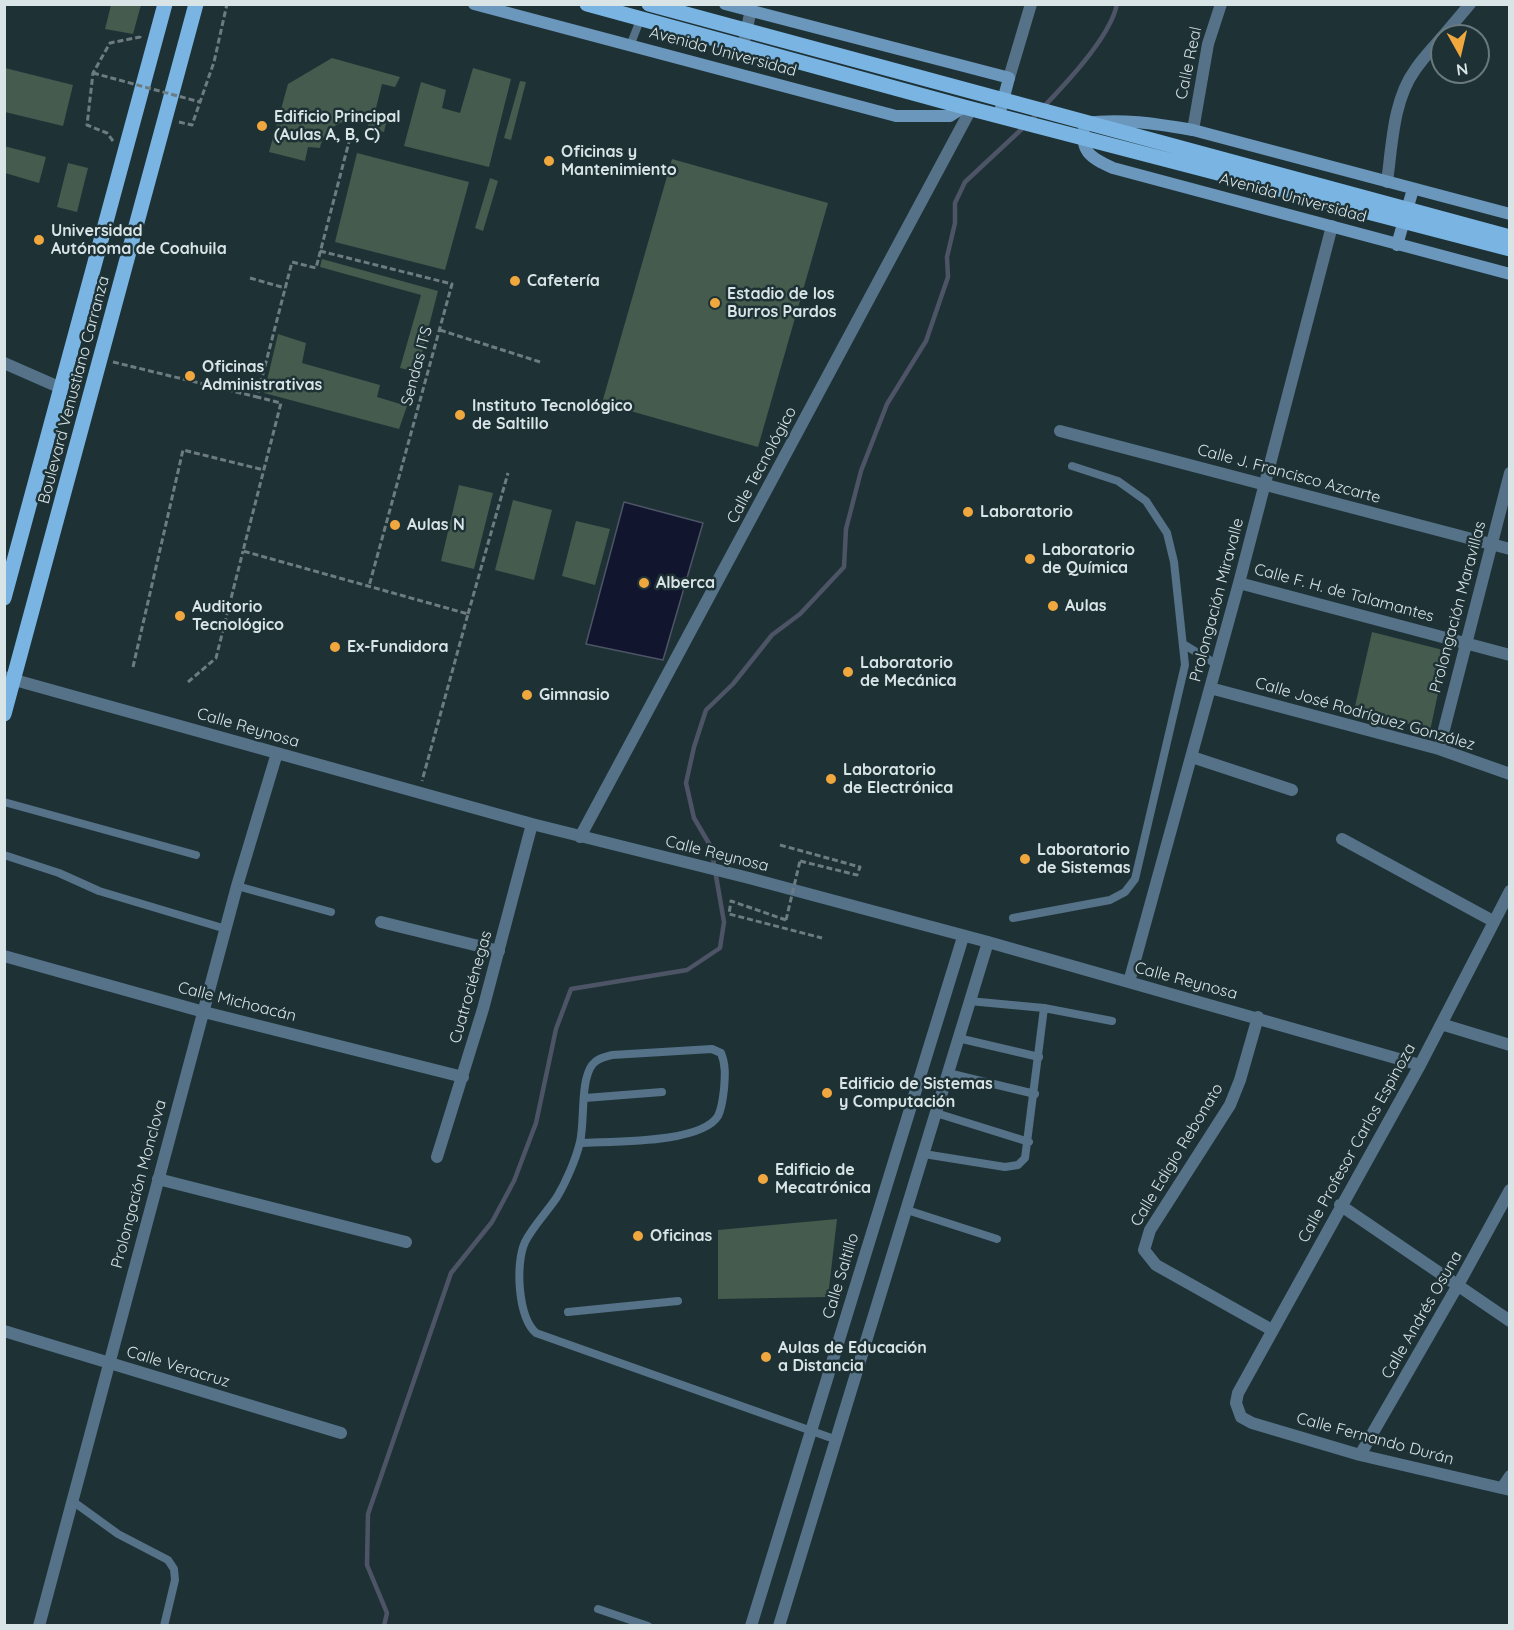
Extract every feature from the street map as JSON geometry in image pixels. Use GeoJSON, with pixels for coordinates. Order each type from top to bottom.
{"type":"FeatureCollection","features":[{"type":"Feature","properties":{"kind":"main road","name":"Boulevard Venustiano Carranza"},"geometry":{"type":"LineString","coordinates":[[4,598],[165,4]]}},
{"type":"Feature","properties":{"kind":"main road","name":"Boulevard Venustiano Carranza"},"geometry":{"type":"LineString","coordinates":[[4,714],[9,678],[196,4]]}},
{"type":"Feature","properties":{"kind":"main road","name":"Avenida Universidad"},"geometry":{"type":"LineString","coordinates":[[587,4],[968,108],[1001,109]]}},
{"type":"Feature","properties":{"kind":"main road","name":"Avenida Universidad"},"geometry":{"type":"LineString","coordinates":[[649,4],[747,29],[1001,109],[1405,215],[1509,237]]}},
{"type":"Feature","properties":{"kind":"main road","name":"Avenida Universidad"},"geometry":{"type":"LineString","coordinates":[[1084,130],[1335,191],[1509,249]]}},
{"type":"Feature","properties":{"kind":"street","name":"Avenida Universidad"},"geometry":{"type":"LineString","coordinates":[[474,4],[896,116],[950,116],[968,108]]}},
{"type":"Feature","properties":{"kind":"street"},"geometry":{"type":"LineString","coordinates":[[724,4],[751,8],[1010,78]]}},
{"type":"Feature","properties":{"kind":"street"},"geometry":{"type":"LineString","coordinates":[[1001,109],[1031,4]]}},
{"type":"Feature","properties":{"kind":"street","name":"Calle Real"},"geometry":{"type":"LineString","coordinates":[[1193,130],[1208,44],[1221,4]]}},
{"type":"Feature","properties":{"kind":"street"},"geometry":{"type":"LineString","coordinates":[[1454,24],[1470,4]]}},
{"type":"Feature","properties":{"kind":"street"},"geometry":{"type":"LineString","coordinates":[[743,48],[751,8]]}},
{"type":"Feature","properties":{"kind":"street"},"geometry":{"type":"LineString","coordinates":[[1388,182],[1396,121],[1405,91],[1414,71],[1430,52]]}},
{"type":"Feature","properties":{"kind":"street","name":"Calle Tecnológico"},"geometry":{"type":"LineString","coordinates":[[580,837],[968,108]]}},
{"type":"Feature","properties":{"kind":"street","name":"Avenida Universidad"},"geometry":{"type":"LineString","coordinates":[[1509,214],[1193,130],[1121,120],[1084,130],[1084,149],[1097,161],[1113,168],[1509,274]]}},
{"type":"Feature","properties":{"kind":"street"},"geometry":{"type":"LineString","coordinates":[[1335,191],[1340,169]]}},
{"type":"Feature","properties":{"kind":"street"},"geometry":{"type":"LineString","coordinates":[[1398,245],[1413,189]]}},
{"type":"Feature","properties":{"kind":"street","name":"Prolongación Miravalle"},"geometry":{"type":"LineString","coordinates":[[1129,982],[1239,583],[1332,226]]}},
{"type":"Feature","properties":{"kind":"street"},"geometry":{"type":"LineString","coordinates":[[4,363],[61,388]]}},
{"type":"Feature","properties":{"kind":"street","name":"Calle J. Francisco Azcarte"},"geometry":{"type":"LineString","coordinates":[[1060,431],[1509,549]]}},
{"type":"Feature","properties":{"kind":"street","name":"Prolongación Maravillas"},"geometry":{"type":"LineString","coordinates":[[1439,749],[1509,473]]}},
{"type":"Feature","properties":{"kind":"street","name":"Calle F. H. de Talamantes"},"geometry":{"type":"LineString","coordinates":[[1239,583],[1509,655]]}},
{"type":"Feature","properties":{"kind":"street","name":"Calle Reynosa"},"geometry":{"type":"LineString","coordinates":[[9,678],[580,837],[749,878],[988,942],[1258,1017],[1420,1065]]}},
{"type":"Feature","properties":{"kind":"street","name":"Calle José Rodríguez González"},"geometry":{"type":"LineString","coordinates":[[1210,688],[1439,749],[1509,774]]}},
{"type":"Feature","properties":{"kind":"street","name":"Prolongación Monclova"},"geometry":{"type":"LineString","coordinates":[[39,1626],[237,886],[277,753]]}},
{"type":"Feature","properties":{"kind":"street"},"geometry":{"type":"LineString","coordinates":[[1192,758],[1292,790]]}},
{"type":"Feature","properties":{"kind":"street","name":"Cuatrociénegas"},"geometry":{"type":"LineString","coordinates":[[437,1157],[463,1077],[499,951],[532,824]]}},
{"type":"Feature","properties":{"kind":"street"},"geometry":{"type":"LineString","coordinates":[[1342,839],[1493,921]]}},
{"type":"Feature","properties":{"kind":"street","name":"Calle Profesor Carlos Espinoza"},"geometry":{"type":"LineString","coordinates":[[1238,1410],[1238,1393],[1340,1205],[1420,1065],[1509,891]]}},
{"type":"Feature","properties":{"kind":"street"},"geometry":{"type":"LineString","coordinates":[[381,922],[499,951]]}},
{"type":"Feature","properties":{"kind":"street","name":"Calle Saltillo"},"geometry":{"type":"LineString","coordinates":[[751,1626],[963,937]]}},
{"type":"Feature","properties":{"kind":"street"},"geometry":{"type":"LineString","coordinates":[[779,1626],[988,942]]}},
{"type":"Feature","properties":{"kind":"street","name":"Calle Michoacán"},"geometry":{"type":"LineString","coordinates":[[4,956],[204,1012],[463,1077]]}},
{"type":"Feature","properties":{"kind":"street","name":"Calle Edigio Rebonato"},"geometry":{"type":"LineString","coordinates":[[1258,1017],[1240,1080],[1230,1105],[1145,1240],[1144,1250],[1156,1265],[1272,1330]]}},
{"type":"Feature","properties":{"kind":"street"},"geometry":{"type":"LineString","coordinates":[[1441,1024],[1509,1045]]}},
{"type":"Feature","properties":{"kind":"street"},"geometry":{"type":"LineString","coordinates":[[158,1179],[406,1242]]}},
{"type":"Feature","properties":{"kind":"street","name":"Calle Andrés Osuna"},"geometry":{"type":"LineString","coordinates":[[1360,1455],[1458,1285],[1509,1190]]}},
{"type":"Feature","properties":{"kind":"street"},"geometry":{"type":"LineString","coordinates":[[1340,1205],[1509,1321]]}},
{"type":"Feature","properties":{"kind":"street","name":"Calle Veracruz"},"geometry":{"type":"LineString","coordinates":[[4,1331],[341,1433]]}},
{"type":"Feature","properties":{"kind":"street","name":"Calle Fernando Durán"},"geometry":{"type":"LineString","coordinates":[[1238,1410],[1241,1417],[1252,1422],[1360,1455],[1506,1489]]}},
{"type":"Feature","properties":{"kind":"street"},"geometry":{"type":"LineString","coordinates":[[1506,1489],[1509,1476]]}},
{"type":"Feature","properties":{"kind":"lane"},"geometry":{"type":"LineString","coordinates":[[630,46],[640,20]]}},
{"type":"Feature","properties":{"kind":"lane"},"geometry":{"type":"LineString","coordinates":[[1013,918],[1110,900],[1125,892],[1135,879],[1185,665],[1176,572],[1167,533],[1146,501],[1137,494],[1118,481],[1072,466]]}},
{"type":"Feature","properties":{"kind":"lane"},"geometry":{"type":"LineString","coordinates":[[1183,644],[1216,664]]}},
{"type":"Feature","properties":{"kind":"lane"},"geometry":{"type":"LineString","coordinates":[[4,802],[196,855]]}},
{"type":"Feature","properties":{"kind":"lane"},"geometry":{"type":"LineString","coordinates":[[4,855],[59,873],[99,891],[226,929]]}},
{"type":"Feature","properties":{"kind":"lane"},"geometry":{"type":"LineString","coordinates":[[237,886],[331,912]]}},
{"type":"Feature","properties":{"kind":"lane"},"geometry":{"type":"LineString","coordinates":[[969,1001],[1044,1008],[1112,1021]]}},
{"type":"Feature","properties":{"kind":"lane"},"geometry":{"type":"LineString","coordinates":[[924,1154],[1005,1167],[1018,1166],[1025,1158],[1029,1142],[1044,1008]]}},
{"type":"Feature","properties":{"kind":"lane"},"geometry":{"type":"LineString","coordinates":[[958,1038],[1039,1057]]}},
{"type":"Feature","properties":{"kind":"lane"},"geometry":{"type":"LineString","coordinates":[[580,1143],[668,1138],[709,1125],[718,1116],[722,1103],[725,1062],[721,1053],[712,1049],[600,1058],[592,1065],[588,1077],[580,1143],[558,1195],[526,1241],[521,1253],[524,1318],[536,1333],[837,1440]]}},
{"type":"Feature","properties":{"kind":"lane"},"geometry":{"type":"LineString","coordinates":[[948,1073],[1035,1094]]}},
{"type":"Feature","properties":{"kind":"lane"},"geometry":{"type":"LineString","coordinates":[[585,1098],[662,1092]]}},
{"type":"Feature","properties":{"kind":"lane"},"geometry":{"type":"LineString","coordinates":[[936,1113],[1029,1142]]}},
{"type":"Feature","properties":{"kind":"lane"},"geometry":{"type":"LineString","coordinates":[[907,1210],[997,1239]]}},
{"type":"Feature","properties":{"kind":"lane"},"geometry":{"type":"LineString","coordinates":[[568,1312],[678,1301]]}},
{"type":"Feature","properties":{"kind":"lane"},"geometry":{"type":"LineString","coordinates":[[71,1500],[118,1534],[168,1560],[174,1569],[175,1580],[164,1626]]}},
{"type":"Feature","properties":{"kind":"lane"},"geometry":{"type":"LineString","coordinates":[[597,1609],[648,1626]]}},
{"type":"Feature","properties":{"kind":"path"},"geometry":{"type":"LineString","coordinates":[[165,118],[192,125],[214,62],[227,4]]}},
{"type":"Feature","properties":{"kind":"path"},"geometry":{"type":"LineString","coordinates":[[123,155],[107,133],[87,125],[93,73],[110,43],[140,37],[142,26]]}},
{"type":"Feature","properties":{"kind":"path"},"geometry":{"type":"LineString","coordinates":[[93,73],[200,102]]}},
{"type":"Feature","properties":{"kind":"path"},"geometry":{"type":"LineString","coordinates":[[257,397],[292,262],[316,268],[350,138]]}},
{"type":"Feature","properties":{"kind":"path","name":"Sendas ITS"},"geometry":{"type":"LineString","coordinates":[[320,251],[452,284],[369,586]]}},
{"type":"Feature","properties":{"kind":"path"},"geometry":{"type":"LineString","coordinates":[[250,278],[285,288]]}},
{"type":"Feature","properties":{"kind":"path"},"geometry":{"type":"LineString","coordinates":[[440,330],[540,362]]}},
{"type":"Feature","properties":{"kind":"path"},"geometry":{"type":"LineString","coordinates":[[119,363],[281,403],[216,658],[188,682]]}},
{"type":"Feature","properties":{"kind":"path"},"geometry":{"type":"LineString","coordinates":[[133,667],[183,450],[264,470]]}},
{"type":"Feature","properties":{"kind":"path"},"geometry":{"type":"LineString","coordinates":[[426,766],[508,473]]}},
{"type":"Feature","properties":{"kind":"path"},"geometry":{"type":"LineString","coordinates":[[243,551],[468,614]]}},
{"type":"Feature","properties":{"kind":"path"},"geometry":{"type":"LineString","coordinates":[[780,845],[860,867],[857,875],[800,861],[786,920],[731,901],[729,914],[822,938]]}},
{"type":"Feature","properties":{"kind":"green space"},"geometry":{"type":"Polygon","coordinates":[[[111,5],[141,5],[133,34],[105,29],[111,5]]]}},
{"type":"Feature","properties":{"kind":"green space"},"geometry":{"type":"Polygon","coordinates":[[[332,58],[400,77],[395,87],[382,84],[374,116],[387,119],[384,132],[369,128],[366,117],[358,118],[344,121],[331,129],[322,140],[320,148],[308,147],[305,161],[269,152],[288,84],[332,58]]]}},
{"type":"Feature","properties":{"kind":"green space"},"geometry":{"type":"Polygon","coordinates":[[[5,68],[73,85],[63,126],[5,112],[5,68]]]}},
{"type":"Feature","properties":{"kind":"green space"},"geometry":{"type":"Polygon","coordinates":[[[473,68],[511,79],[489,167],[404,146],[421,82],[446,90],[442,108],[460,113],[473,68]]]}},
{"type":"Feature","properties":{"kind":"green space"},"geometry":{"type":"Polygon","coordinates":[[[520,81],[526,82],[511,140],[504,138],[520,81]]]}},
{"type":"Feature","properties":{"kind":"green space"},"geometry":{"type":"Polygon","coordinates":[[[4,146],[46,157],[39,183],[5,173],[4,146]]]}},
{"type":"Feature","properties":{"kind":"green space"},"geometry":{"type":"Polygon","coordinates":[[[357,153],[469,182],[445,270],[335,242],[357,153]]]}},
{"type":"Feature","properties":{"kind":"green space","name":"Estadio de los Burros Pardos"},"geometry":{"type":"Polygon","coordinates":[[[672,159],[828,203],[758,447],[602,403],[672,159]]]}},
{"type":"Feature","properties":{"kind":"green space"},"geometry":{"type":"Polygon","coordinates":[[[68,163],[88,168],[77,212],[57,207],[68,163]]]}},
{"type":"Feature","properties":{"kind":"green space"},"geometry":{"type":"Polygon","coordinates":[[[490,178],[498,181],[483,231],[475,228],[490,178]]]}},
{"type":"Feature","properties":{"kind":"green space"},"geometry":{"type":"Polygon","coordinates":[[[322,259],[438,291],[417,372],[400,368],[421,295],[320,267],[322,259]]]}},
{"type":"Feature","properties":{"kind":"green space"},"geometry":{"type":"Polygon","coordinates":[[[278,334],[306,343],[302,363],[380,385],[377,397],[407,406],[399,429],[264,393],[278,334]]]}},
{"type":"Feature","properties":{"kind":"green space"},"geometry":{"type":"Polygon","coordinates":[[[459,485],[493,493],[474,569],[441,561],[459,485]]]}},
{"type":"Feature","properties":{"kind":"green space"},"geometry":{"type":"Polygon","coordinates":[[[513,500],[552,510],[534,580],[495,570],[513,500]]]}},
{"type":"Feature","properties":{"kind":"green space"},"geometry":{"type":"Polygon","coordinates":[[[576,521],[610,529],[595,585],[562,576],[576,521]]]}},
{"type":"Feature","properties":{"kind":"green space"},"geometry":{"type":"Polygon","coordinates":[[[1372,632],[1447,651],[1430,731],[1355,706],[1372,632]]]}},
{"type":"Feature","properties":{"kind":"green space"},"geometry":{"type":"Polygon","coordinates":[[[837,1219],[828,1297],[718,1299],[718,1230],[837,1219]]]}},
{"type":"Feature","properties":{"kind":"water","name":"Alberca"},"geometry":{"type":"Polygon","coordinates":[[[624,502],[703,523],[663,660],[586,644],[624,502]]]}},
{"type":"Feature","properties":{"kind":"waterway"},"geometry":{"type":"LineString","coordinates":[[1030,121],[1093,50],[1104,34],[1117,4]]}},
{"type":"Feature","properties":{"kind":"waterway"},"geometry":{"type":"LineString","coordinates":[[384,1626],[387,1613],[367,1565],[368,1514],[451,1273],[492,1222],[514,1181],[536,1123],[556,1029],[571,989],[687,970],[720,948],[724,922],[711,847],[694,818],[686,783],[706,710],[733,684],[772,635],[800,614],[844,567],[846,529],[861,471],[887,404],[926,341],[948,277],[947,257],[955,223],[955,203],[965,182],[1024,127]]}},
{"type":"Feature","properties":{"kind":"place","name":"Edificio Principal (Aulas A, B, C)"},"geometry":{"type":"Point","coordinates":[262,126]}},
{"type":"Feature","properties":{"kind":"place","name":"Oficinas y Mantenimiento"},"geometry":{"type":"Point","coordinates":[549,161]}},
{"type":"Feature","properties":{"kind":"place","name":"Universidad Autónoma de Coahuila"},"geometry":{"type":"Point","coordinates":[39,240]}},
{"type":"Feature","properties":{"kind":"place","name":"Cafetería"},"geometry":{"type":"Point","coordinates":[515,281]}},
{"type":"Feature","properties":{"kind":"place","name":"Estadio de los Burros Pardos"},"geometry":{"type":"Point","coordinates":[715,303]}},
{"type":"Feature","properties":{"kind":"place","name":"Oficinas Administrativas"},"geometry":{"type":"Point","coordinates":[190,376]}},
{"type":"Feature","properties":{"kind":"place","name":"Instituto Tecnológico de Saltillo"},"geometry":{"type":"Point","coordinates":[460,415]}},
{"type":"Feature","properties":{"kind":"place","name":"Laboratorio"},"geometry":{"type":"Point","coordinates":[968,512]}},
{"type":"Feature","properties":{"kind":"place","name":"Aulas N"},"geometry":{"type":"Point","coordinates":[395,525]}},
{"type":"Feature","properties":{"kind":"place","name":"Laboratorio de Química"},"geometry":{"type":"Point","coordinates":[1030,559]}},
{"type":"Feature","properties":{"kind":"place","name":"Alberca"},"geometry":{"type":"Point","coordinates":[644,583]}},
{"type":"Feature","properties":{"kind":"place","name":"Aulas"},"geometry":{"type":"Point","coordinates":[1053,606]}},
{"type":"Feature","properties":{"kind":"place","name":"Auditorio Tecnológico"},"geometry":{"type":"Point","coordinates":[180,616]}},
{"type":"Feature","properties":{"kind":"place","name":"Ex-Fundidora"},"geometry":{"type":"Point","coordinates":[335,647]}},
{"type":"Feature","properties":{"kind":"place","name":"Laboratorio de Mecánica"},"geometry":{"type":"Point","coordinates":[848,672]}},
{"type":"Feature","properties":{"kind":"place","name":"Gimnasio"},"geometry":{"type":"Point","coordinates":[527,695]}},
{"type":"Feature","properties":{"kind":"place","name":"Laboratorio de Electrónica"},"geometry":{"type":"Point","coordinates":[831,779]}},
{"type":"Feature","properties":{"kind":"place","name":"Laboratorio de Sistemas"},"geometry":{"type":"Point","coordinates":[1025,859]}},
{"type":"Feature","properties":{"kind":"place","name":"Edificio de Sistemas y Computación"},"geometry":{"type":"Point","coordinates":[827,1093]}},
{"type":"Feature","properties":{"kind":"place","name":"Edificio de Mecatrónica"},"geometry":{"type":"Point","coordinates":[763,1179]}},
{"type":"Feature","properties":{"kind":"place","name":"Oficinas"},"geometry":{"type":"Point","coordinates":[638,1236]}},
{"type":"Feature","properties":{"kind":"place","name":"Aulas de Educación a Distancia"},"geometry":{"type":"Point","coordinates":[766,1357]}}]}
